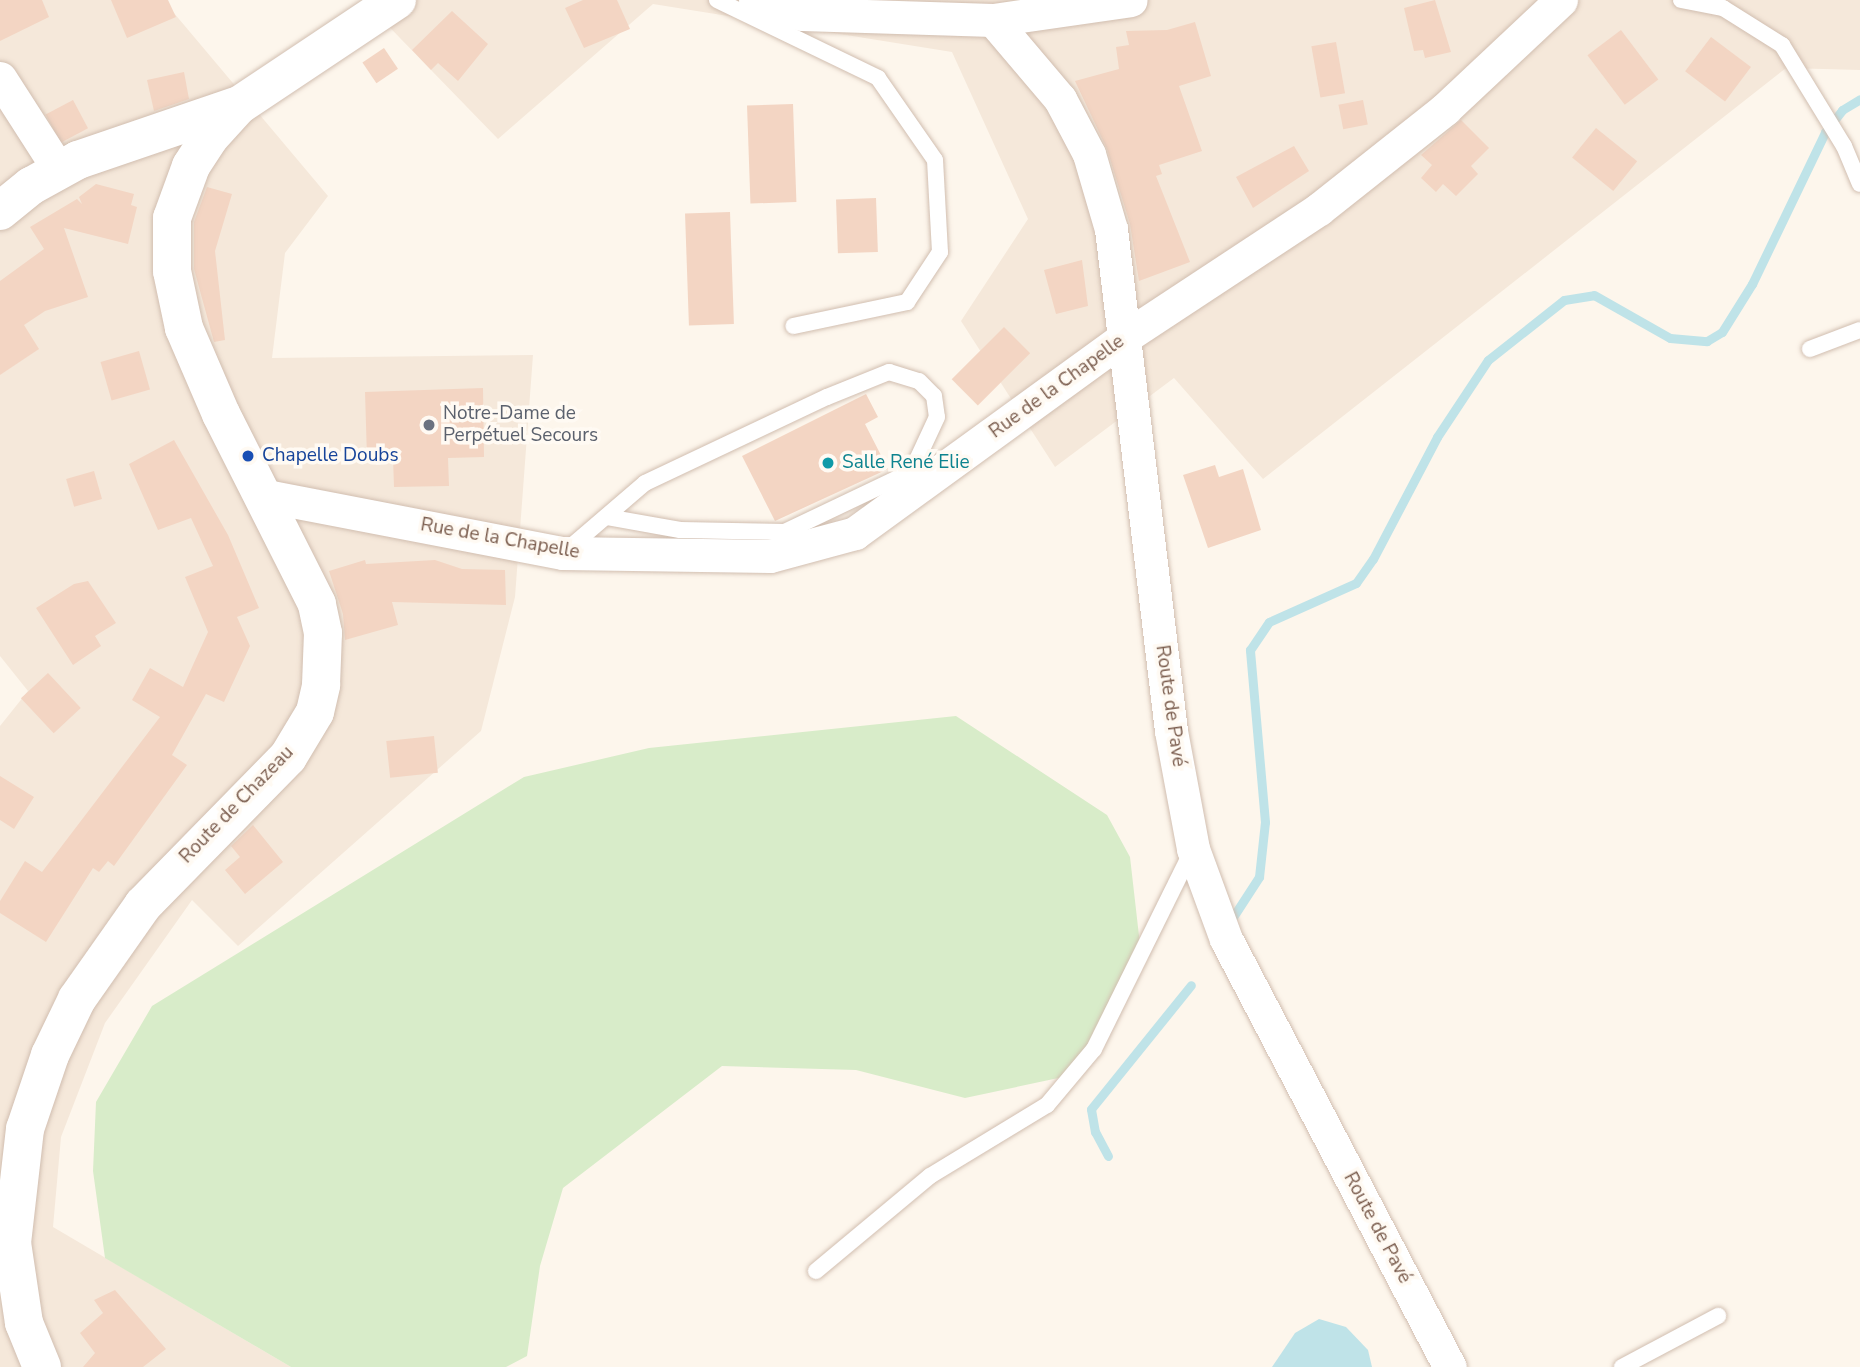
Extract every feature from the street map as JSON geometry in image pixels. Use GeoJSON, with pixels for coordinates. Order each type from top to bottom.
{"type":"FeatureCollection","features":[{"type":"Feature","properties":{"kind":"main road","name":"Route de Chazeau"},"geometry":{"type":"LineString","coordinates":[[42,1367],[24,1323],[16,1284],[7,1207],[25,1129],[50,1055],[76,999],[144,905],[288,757],[315,712],[324,658],[317,604],[266,496],[221,414],[184,328],[172,271],[172,218],[180,191],[209,138],[238,106],[397,0]]}},
{"type":"Feature","properties":{"kind":"main road"},"geometry":{"type":"LineString","coordinates":[[0,211],[78,159],[238,106]]}},
{"type":"Feature","properties":{"kind":"street"},"geometry":{"type":"LineString","coordinates":[[755,0],[802,14],[993,20],[1131,0]]}},
{"type":"Feature","properties":{"kind":"street","name":"Rue de la Chapelle"},"geometry":{"type":"LineString","coordinates":[[266,496],[563,553],[769,556],[855,533],[1125,337],[1358,179],[1445,109],[1561,0]]}},
{"type":"Feature","properties":{"kind":"street","name":"Route de Pavé"},"geometry":{"type":"LineString","coordinates":[[993,20],[1060,99],[1089,154],[1111,229],[1171,732],[1193,849],[1226,939],[1450,1367]]}},
{"type":"Feature","properties":{"kind":"street"},"geometry":{"type":"LineString","coordinates":[[0,78],[59,170]]}},
{"type":"Feature","properties":{"kind":"lane"},"geometry":{"type":"LineString","coordinates":[[717,0],[878,78],[935,160],[940,253],[907,302],[793,326]]}},
{"type":"Feature","properties":{"kind":"lane"},"geometry":{"type":"LineString","coordinates":[[1681,0],[1723,8],[1782,45],[1844,146],[1860,184]]}},
{"type":"Feature","properties":{"kind":"lane"},"geometry":{"type":"LineString","coordinates":[[1810,349],[1860,330]]}},
{"type":"Feature","properties":{"kind":"lane"},"geometry":{"type":"LineString","coordinates":[[563,553],[645,483],[890,372],[919,381],[933,396],[937,417],[916,462],[898,478],[785,532],[680,530],[606,517]]}},
{"type":"Feature","properties":{"kind":"lane"},"geometry":{"type":"LineString","coordinates":[[816,1271],[929,1176],[1047,1105],[1094,1049],[1193,849]]}},
{"type":"Feature","properties":{"kind":"lane"},"geometry":{"type":"LineString","coordinates":[[1622,1367],[1718,1316]]}},
{"type":"Feature","properties":{"kind":"shaded area"},"geometry":{"type":"Polygon","coordinates":[[[0,0],[163,0],[328,196],[285,253],[272,358],[533,355],[515,597],[481,731],[238,946],[192,900],[105,1023],[61,1137],[53,1227],[291,1367],[0,1367],[0,726],[28,691],[0,656],[0,0]]]}},
{"type":"Feature","properties":{"kind":"shaded area"},"geometry":{"type":"Polygon","coordinates":[[[372,0],[1860,0],[1860,70],[1786,68],[1263,479],[1174,378],[1055,467],[961,321],[1028,219],[952,52],[653,4],[498,139],[367,4],[372,0]]]}},
{"type":"Feature","properties":{"kind":"green space"},"geometry":{"type":"Polygon","coordinates":[[[956,716],[1107,815],[1130,857],[1142,962],[1107,1028],[1063,1077],[965,1098],[856,1070],[722,1066],[563,1188],[540,1266],[527,1356],[506,1367],[291,1367],[105,1258],[93,1171],[96,1102],[152,1006],[524,777],[649,748],[956,716]]]}},
{"type":"Feature","properties":{"kind":"water"},"geometry":{"type":"Polygon","coordinates":[[[1319,1319],[1346,1327],[1368,1350],[1372,1367],[1272,1367],[1295,1333],[1319,1319]]]}},
{"type":"Feature","properties":{"kind":"building"},"geometry":{"type":"Polygon","coordinates":[[[0,0],[42,0],[49,17],[0,41],[0,0]]]}},
{"type":"Feature","properties":{"kind":"building"},"geometry":{"type":"Polygon","coordinates":[[[111,0],[168,0],[176,17],[127,38],[111,0]]]}},
{"type":"Feature","properties":{"kind":"building"},"geometry":{"type":"Polygon","coordinates":[[[583,0],[617,0],[630,29],[584,48],[565,8],[583,0]]]}},
{"type":"Feature","properties":{"kind":"building"},"geometry":{"type":"Polygon","coordinates":[[[1435,0],[1451,52],[1425,58],[1423,50],[1414,51],[1404,8],[1435,0]]]}},
{"type":"Feature","properties":{"kind":"building"},"geometry":{"type":"Polygon","coordinates":[[[452,11],[488,44],[458,81],[438,63],[431,70],[412,50],[452,11]]]}},
{"type":"Feature","properties":{"kind":"building"},"geometry":{"type":"Polygon","coordinates":[[[1195,22],[1211,76],[1179,86],[1202,151],[1159,165],[1162,174],[1156,176],[1190,262],[1139,281],[1130,224],[1107,149],[1075,81],[1119,69],[1116,47],[1129,45],[1126,31],[1167,30],[1195,22]]]}},
{"type":"Feature","properties":{"kind":"building"},"geometry":{"type":"Polygon","coordinates":[[[1621,30],[1658,80],[1625,105],[1587,55],[1621,30]]]}},
{"type":"Feature","properties":{"kind":"building"},"geometry":{"type":"Polygon","coordinates":[[[1711,37],[1751,67],[1725,101],[1685,71],[1711,37]]]}},
{"type":"Feature","properties":{"kind":"building"},"geometry":{"type":"Polygon","coordinates":[[[1336,42],[1345,93],[1320,98],[1311,46],[1336,42]]]}},
{"type":"Feature","properties":{"kind":"building"},"geometry":{"type":"Polygon","coordinates":[[[384,48],[398,69],[376,83],[362,63],[384,48]]]}},
{"type":"Feature","properties":{"kind":"building"},"geometry":{"type":"Polygon","coordinates":[[[184,72],[189,99],[154,111],[147,80],[184,72]]]}},
{"type":"Feature","properties":{"kind":"building"},"geometry":{"type":"Polygon","coordinates":[[[73,100],[88,128],[61,143],[46,115],[73,100]]]}},
{"type":"Feature","properties":{"kind":"building"},"geometry":{"type":"Polygon","coordinates":[[[1363,100],[1368,125],[1343,129],[1338,105],[1363,100]]]}},
{"type":"Feature","properties":{"kind":"building"},"geometry":{"type":"Polygon","coordinates":[[[793,104],[796,202],[750,204],[747,106],[793,104]]]}},
{"type":"Feature","properties":{"kind":"building"},"geometry":{"type":"Polygon","coordinates":[[[1461,120],[1489,148],[1471,166],[1478,174],[1456,196],[1443,184],[1436,192],[1421,178],[1432,165],[1421,155],[1461,120]]]}},
{"type":"Feature","properties":{"kind":"building"},"geometry":{"type":"Polygon","coordinates":[[[1596,128],[1637,161],[1613,191],[1572,158],[1596,128]]]}},
{"type":"Feature","properties":{"kind":"building"},"geometry":{"type":"Polygon","coordinates":[[[1294,146],[1309,171],[1253,208],[1236,177],[1294,146]]]}},
{"type":"Feature","properties":{"kind":"building"},"geometry":{"type":"Polygon","coordinates":[[[96,184],[134,194],[131,205],[137,207],[128,244],[64,228],[88,297],[45,311],[24,325],[39,349],[0,375],[0,281],[44,249],[30,227],[77,199],[82,204],[79,197],[96,184]]]}},
{"type":"Feature","properties":{"kind":"building"},"geometry":{"type":"Polygon","coordinates":[[[207,187],[232,194],[215,251],[225,340],[214,342],[194,269],[194,222],[207,187]]]}},
{"type":"Feature","properties":{"kind":"building"},"geometry":{"type":"Polygon","coordinates":[[[876,198],[878,252],[838,253],[836,199],[876,198]]]}},
{"type":"Feature","properties":{"kind":"building"},"geometry":{"type":"Polygon","coordinates":[[[730,212],[734,324],[689,326],[685,214],[730,212]]]}},
{"type":"Feature","properties":{"kind":"building"},"geometry":{"type":"Polygon","coordinates":[[[1082,260],[1088,306],[1056,314],[1044,270],[1082,260]]]}},
{"type":"Feature","properties":{"kind":"building"},"geometry":{"type":"Polygon","coordinates":[[[1004,327],[1030,353],[978,405],[952,379],[1004,327]]]}},
{"type":"Feature","properties":{"kind":"building"},"geometry":{"type":"Polygon","coordinates":[[[139,351],[150,389],[112,400],[101,362],[139,351]]]}},
{"type":"Feature","properties":{"kind":"building","name":"Notre-Dame de Perpétuel Secours"},"geometry":{"type":"Polygon","coordinates":[[[483,388],[484,457],[448,458],[449,486],[394,487],[393,458],[367,458],[365,392],[483,388]]]}},
{"type":"Feature","properties":{"kind":"building","name":"Salle René Elie"},"geometry":{"type":"Polygon","coordinates":[[[866,394],[878,417],[865,424],[888,469],[775,521],[742,456],[866,394]]]}},
{"type":"Feature","properties":{"kind":"building"},"geometry":{"type":"Polygon","coordinates":[[[174,440],[228,535],[259,608],[237,617],[250,646],[224,702],[206,694],[172,755],[187,765],[114,866],[108,861],[99,872],[93,868],[46,942],[0,913],[0,901],[25,861],[42,872],[160,717],[132,700],[150,668],[183,687],[208,632],[185,577],[213,566],[191,518],[158,530],[129,464],[174,440]]]}},
{"type":"Feature","properties":{"kind":"building"},"geometry":{"type":"Polygon","coordinates":[[[1215,465],[1219,477],[1243,469],[1261,530],[1208,548],[1183,475],[1215,465]]]}},
{"type":"Feature","properties":{"kind":"building"},"geometry":{"type":"Polygon","coordinates":[[[94,471],[102,499],[74,507],[66,479],[94,471]]]}},
{"type":"Feature","properties":{"kind":"building"},"geometry":{"type":"Polygon","coordinates":[[[365,560],[366,564],[435,560],[462,569],[505,570],[506,605],[392,602],[398,625],[345,640],[343,614],[329,571],[365,560]]]}},
{"type":"Feature","properties":{"kind":"building"},"geometry":{"type":"Polygon","coordinates":[[[88,581],[116,623],[95,636],[101,646],[73,665],[36,608],[74,584],[88,581]]]}},
{"type":"Feature","properties":{"kind":"building"},"geometry":{"type":"Polygon","coordinates":[[[48,673],[81,708],[54,733],[21,698],[48,673]]]}},
{"type":"Feature","properties":{"kind":"building"},"geometry":{"type":"Polygon","coordinates":[[[434,736],[438,773],[390,778],[386,741],[434,736]]]}},
{"type":"Feature","properties":{"kind":"building"},"geometry":{"type":"Polygon","coordinates":[[[0,776],[34,797],[14,829],[0,820],[0,776]]]}},
{"type":"Feature","properties":{"kind":"building"},"geometry":{"type":"Polygon","coordinates":[[[253,825],[283,862],[245,894],[225,870],[240,857],[231,846],[253,825]]]}},
{"type":"Feature","properties":{"kind":"building"},"geometry":{"type":"Polygon","coordinates":[[[115,1290],[166,1349],[143,1367],[83,1367],[95,1353],[80,1333],[103,1313],[94,1300],[115,1290]]]}},
{"type":"Feature","properties":{"kind":"waterway"},"geometry":{"type":"LineString","coordinates":[[1233,917],[1259,877],[1265,822],[1250,650],[1269,622],[1356,583],[1373,559],[1437,437],[1488,360],[1564,300],[1594,295],[1670,338],[1707,341],[1722,332],[1752,284],[1825,132],[1842,110],[1860,99]]}},
{"type":"Feature","properties":{"kind":"waterway"},"geometry":{"type":"LineString","coordinates":[[1108,1156],[1095,1132],[1091,1109],[1191,985]]}},
{"type":"Feature","properties":{"kind":"place","name":"Notre-Dame de Perpétuel Secours"},"geometry":{"type":"Point","coordinates":[429,425]}},
{"type":"Feature","properties":{"kind":"place","name":"Chapelle Doubs"},"geometry":{"type":"Point","coordinates":[248,456]}},
{"type":"Feature","properties":{"kind":"place","name":"Salle René Elie"},"geometry":{"type":"Point","coordinates":[828,463]}}]}
